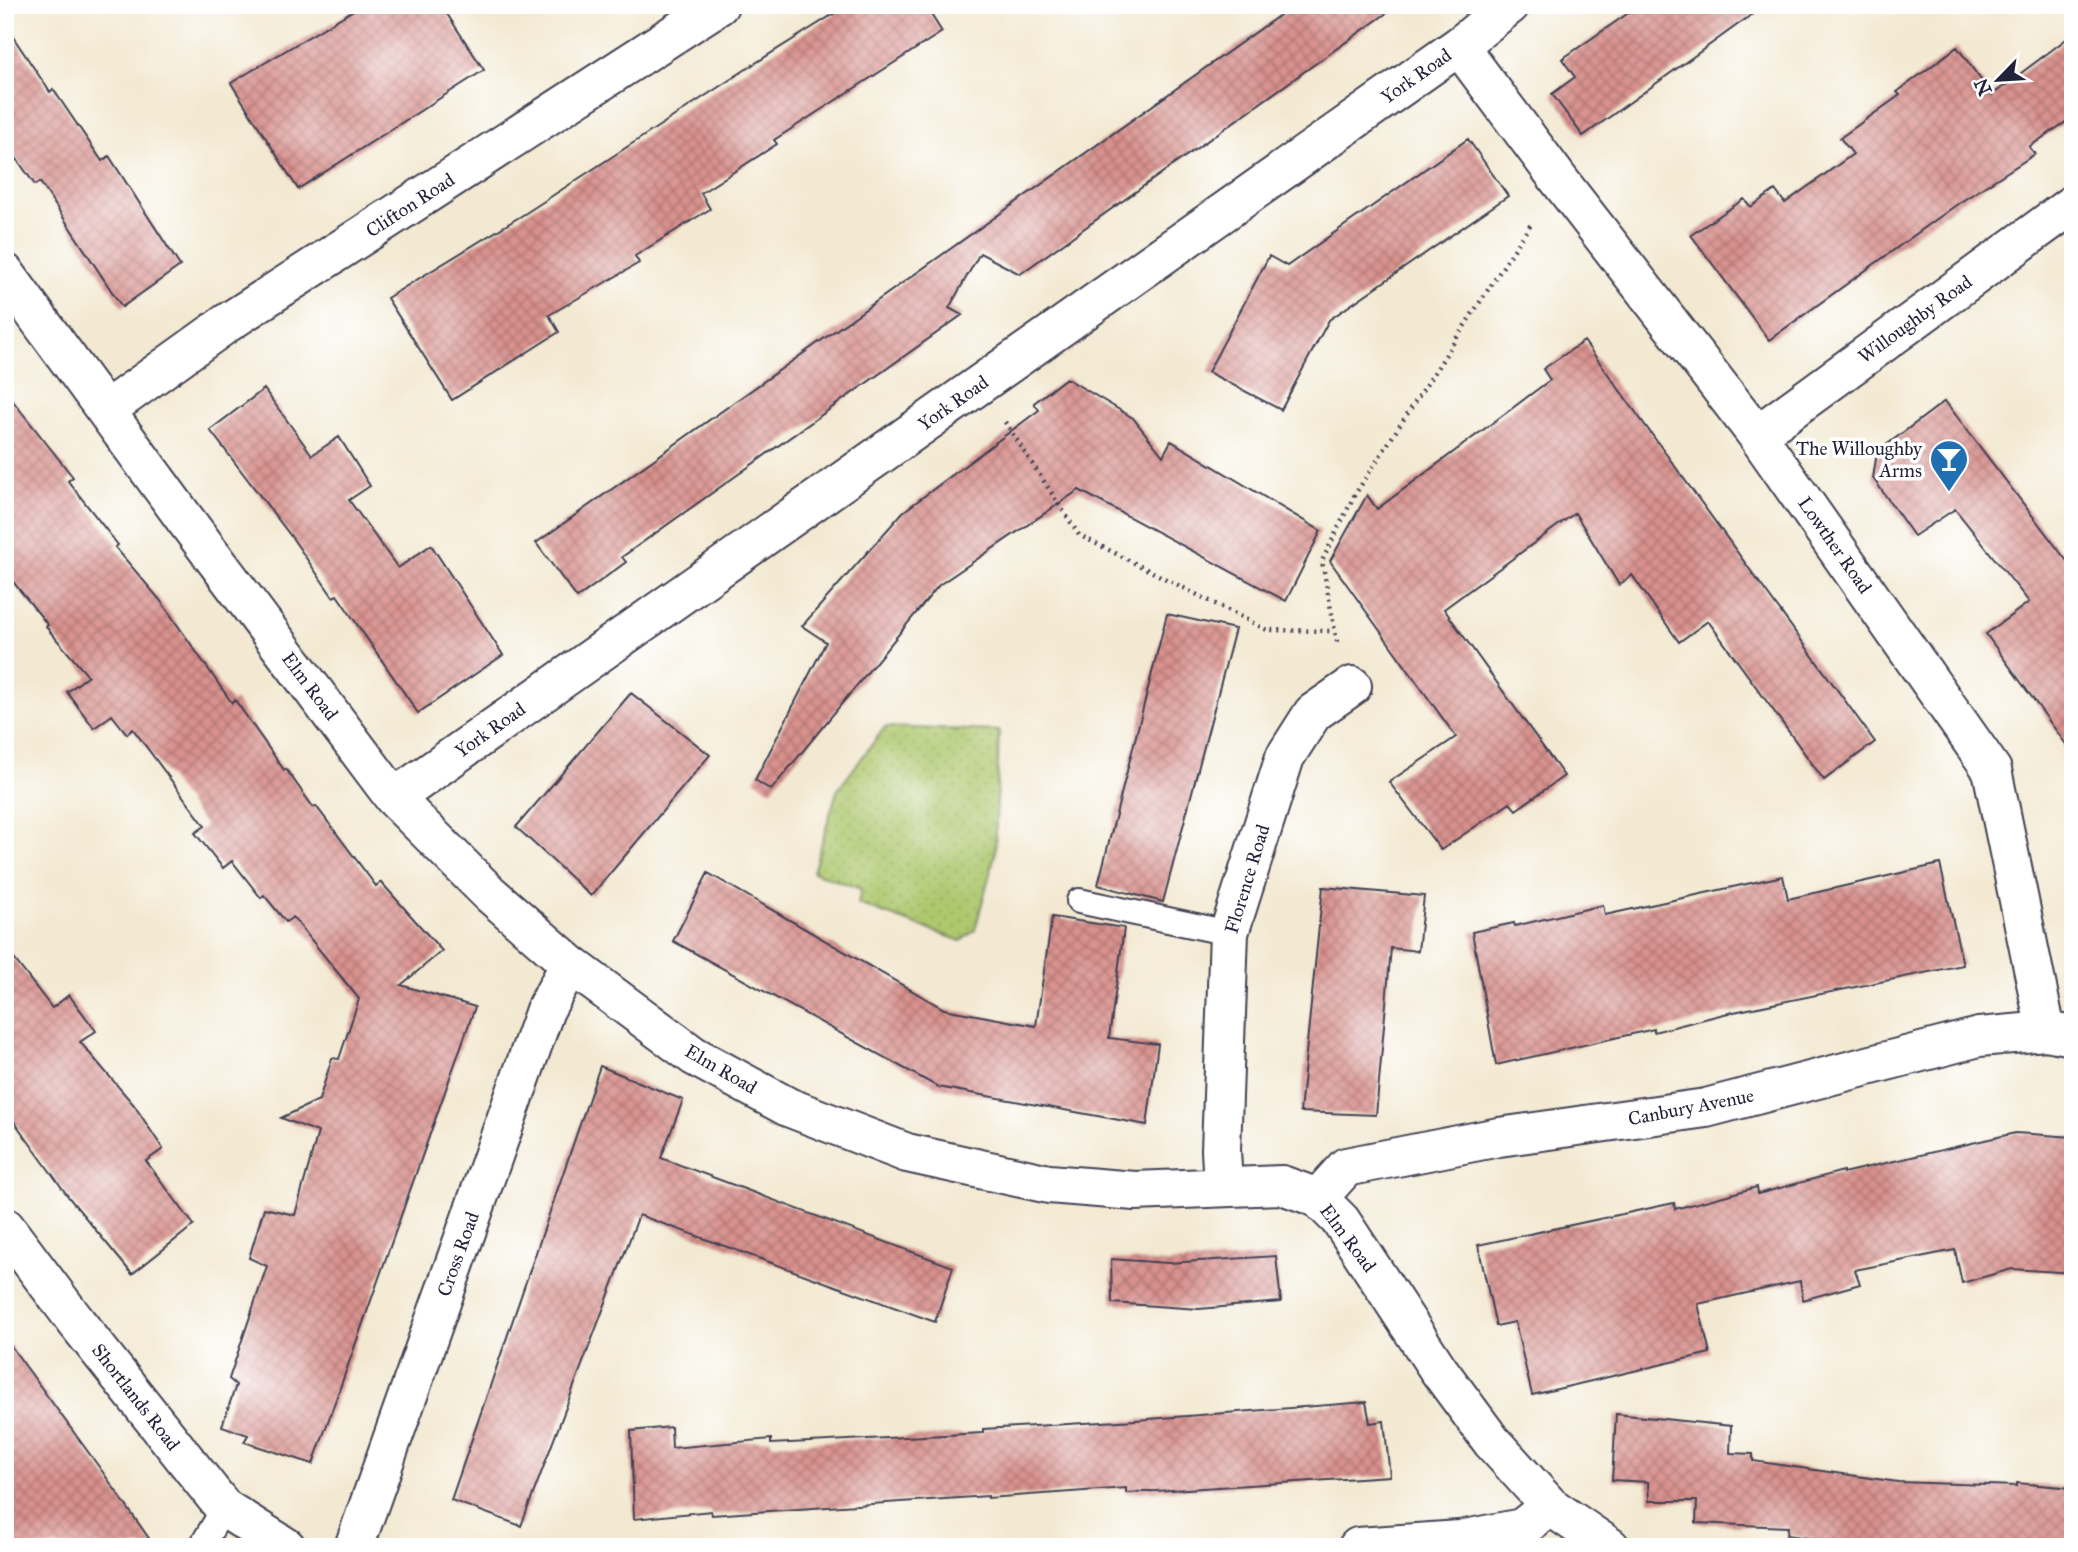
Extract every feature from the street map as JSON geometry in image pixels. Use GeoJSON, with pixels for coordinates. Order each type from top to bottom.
{"type":"FeatureCollection","features":[{"type":"Feature","properties":{"kind":"street","name":"Clifton Road"},"geometry":{"type":"LineString","coordinates":[[106,410],[227,323],[719,5]]}},
{"type":"Feature","properties":{"kind":"street","name":"York Road"},"geometry":{"type":"LineString","coordinates":[[394,798],[1459,46],[1510,5]]}},
{"type":"Feature","properties":{"kind":"street","name":"Lowther Road"},"geometry":{"type":"LineString","coordinates":[[1459,46],[1559,180],[1757,435],[1992,770],[2059,1034]]}},
{"type":"Feature","properties":{"kind":"street","name":"Willoughby Road"},"geometry":{"type":"LineString","coordinates":[[1757,435],[2073,204]]}},
{"type":"Feature","properties":{"kind":"street","name":"Elm Road"},"geometry":{"type":"LineString","coordinates":[[8,283],[106,410],[394,798],[489,893],[570,964],[694,1056],[788,1107],[907,1153],[1049,1184],[1135,1191],[1282,1185],[1318,1198],[1341,1221],[1438,1369],[1492,1442],[1550,1506],[1609,1547]]}},
{"type":"Feature","properties":{"kind":"street","name":"Florence Road"},"geometry":{"type":"LineString","coordinates":[[1223,1187],[1221,1150],[1229,933],[1285,757],[1313,713],[1352,686]]}},
{"type":"Feature","properties":{"kind":"street","name":"Cross Road"},"geometry":{"type":"LineString","coordinates":[[354,1547],[545,1010],[570,964]]}},
{"type":"Feature","properties":{"kind":"street","name":"Canbury Avenue"},"geometry":{"type":"LineString","coordinates":[[1318,1198],[1346,1167],[1499,1137],[1706,1108],[1979,1037],[2059,1034]]}},
{"type":"Feature","properties":{"kind":"street","name":"Shortlands Road"},"geometry":{"type":"LineString","coordinates":[[5,1227],[74,1319],[224,1508],[286,1547]]}},
{"type":"Feature","properties":{"kind":"street"},"geometry":{"type":"LineString","coordinates":[[1358,1547],[1460,1540],[1522,1528],[1550,1506],[1564,1547]]}},
{"type":"Feature","properties":{"kind":"lane"},"geometry":{"type":"LineString","coordinates":[[1079,901],[1229,933]]}},
{"type":"Feature","properties":{"kind":"lane"},"geometry":{"type":"LineString","coordinates":[[201,1547],[224,1508]]}},
{"type":"Feature","properties":{"kind":"path"},"geometry":{"type":"LineString","coordinates":[[1352,686],[1333,631],[1322,561],[1354,496],[1559,180]]}},
{"type":"Feature","properties":{"kind":"path"},"geometry":{"type":"LineString","coordinates":[[980,384],[1079,535],[1267,630],[1333,631]]}},
{"type":"Feature","properties":{"kind":"green space"},"geometry":{"type":"Polygon","coordinates":[[[885,727],[999,731],[995,854],[975,930],[961,941],[858,904],[861,889],[813,872],[837,791],[885,727]]]}},
{"type":"Feature","properties":{"kind":"building"},"geometry":{"type":"Polygon","coordinates":[[[362,5],[441,5],[484,70],[298,189],[231,83],[362,5]]]}},
{"type":"Feature","properties":{"kind":"building"},"geometry":{"type":"Polygon","coordinates":[[[848,5],[925,5],[942,32],[774,140],[777,144],[701,193],[710,209],[635,256],[639,263],[549,315],[559,332],[452,400],[387,298],[526,213],[848,5]]]}},
{"type":"Feature","properties":{"kind":"building"},"geometry":{"type":"Polygon","coordinates":[[[1294,5],[1398,5],[1020,274],[980,253],[949,308],[962,315],[622,557],[626,562],[577,598],[536,543],[1294,5]]]}},
{"type":"Feature","properties":{"kind":"building"},"geometry":{"type":"Polygon","coordinates":[[[1640,5],[1765,5],[1583,136],[1552,94],[1575,77],[1562,59],[1640,5]]]}},
{"type":"Feature","properties":{"kind":"building"},"geometry":{"type":"Polygon","coordinates":[[[5,25],[50,92],[53,89],[102,161],[109,156],[180,266],[122,307],[40,182],[35,185],[5,142],[5,25]]]}},
{"type":"Feature","properties":{"kind":"building"},"geometry":{"type":"Polygon","coordinates":[[[2073,34],[2073,117],[2029,147],[2035,154],[1959,203],[1769,340],[1691,235],[1744,199],[1751,207],[1775,190],[1785,203],[1853,154],[1840,138],[1900,95],[1897,92],[1957,47],[1992,95],[2073,34]]]}},
{"type":"Feature","properties":{"kind":"building"},"geometry":{"type":"Polygon","coordinates":[[[1468,139],[1508,196],[1329,320],[1281,410],[1208,372],[1269,256],[1287,266],[1468,139]]]}},
{"type":"Feature","properties":{"kind":"building"},"geometry":{"type":"Polygon","coordinates":[[[1584,341],[1875,742],[1824,780],[1708,621],[1679,642],[1632,575],[1619,585],[1575,513],[1444,609],[1564,776],[1516,810],[1510,803],[1441,850],[1389,782],[1456,737],[1330,561],[1367,495],[1377,509],[1550,380],[1543,369],[1584,341]]]}},
{"type":"Feature","properties":{"kind":"building"},"geometry":{"type":"Polygon","coordinates":[[[1066,378],[1133,418],[1163,456],[1171,441],[1321,531],[1286,601],[1079,490],[939,585],[771,790],[755,780],[826,642],[802,626],[903,512],[1039,410],[1034,403],[1066,378]]]}},
{"type":"Feature","properties":{"kind":"building"},"geometry":{"type":"Polygon","coordinates":[[[264,389],[312,455],[339,437],[370,486],[349,500],[398,568],[431,545],[503,655],[418,713],[337,595],[333,597],[293,539],[210,430],[264,389]]]}},
{"type":"Feature","properties":{"kind":"building"},"geometry":{"type":"Polygon","coordinates":[[[5,391],[73,477],[68,481],[118,545],[115,547],[160,600],[232,703],[235,700],[284,770],[286,769],[313,807],[316,806],[376,886],[381,882],[442,951],[401,985],[475,1007],[313,1464],[244,1442],[248,1435],[222,1426],[236,1385],[229,1379],[267,1266],[249,1258],[264,1208],[295,1215],[318,1132],[281,1118],[319,1100],[332,1058],[339,1059],[359,999],[293,917],[286,922],[264,895],[261,898],[232,861],[223,868],[195,833],[205,826],[133,729],[127,734],[112,715],[94,728],[67,692],[88,676],[46,627],[48,625],[5,572],[5,391]]]}},
{"type":"Feature","properties":{"kind":"building"},"geometry":{"type":"Polygon","coordinates":[[[1945,401],[2073,569],[2073,754],[1986,634],[2029,602],[1955,509],[1914,536],[1873,478],[1877,452],[1945,401]]]}},
{"type":"Feature","properties":{"kind":"building"},"geometry":{"type":"Polygon","coordinates":[[[1167,614],[1235,629],[1163,902],[1098,885],[1167,614]]]}},
{"type":"Feature","properties":{"kind":"building"},"geometry":{"type":"Polygon","coordinates":[[[631,693],[710,755],[591,896],[516,827],[631,693]]]}},
{"type":"Feature","properties":{"kind":"building"},"geometry":{"type":"Polygon","coordinates":[[[1940,864],[1963,965],[1724,1014],[1654,1032],[1654,1029],[1496,1065],[1472,932],[1514,923],[1515,926],[1603,905],[1605,915],[1783,876],[1788,899],[1940,864]]]}},
{"type":"Feature","properties":{"kind":"building"},"geometry":{"type":"Polygon","coordinates":[[[708,873],[944,1009],[1036,1026],[1052,917],[1124,928],[1109,1038],[1158,1044],[1147,1125],[938,1087],[673,941],[708,873]]]}},
{"type":"Feature","properties":{"kind":"building"},"geometry":{"type":"Polygon","coordinates":[[[1323,887],[1424,896],[1418,951],[1391,948],[1376,1115],[1300,1112],[1323,887]]]}},
{"type":"Feature","properties":{"kind":"building"},"geometry":{"type":"Polygon","coordinates":[[[5,947],[52,1008],[69,995],[96,1031],[80,1042],[134,1105],[163,1149],[146,1161],[194,1225],[132,1274],[70,1199],[5,1109],[5,947]]]}},
{"type":"Feature","properties":{"kind":"building"},"geometry":{"type":"Polygon","coordinates":[[[600,1066],[683,1100],[661,1158],[953,1267],[935,1322],[639,1215],[521,1526],[451,1500],[600,1066]]]}},
{"type":"Feature","properties":{"kind":"building"},"geometry":{"type":"Polygon","coordinates":[[[2015,1133],[2073,1137],[2073,1273],[2012,1269],[1962,1283],[1955,1250],[1855,1270],[1860,1284],[1803,1300],[1800,1281],[1698,1304],[1710,1353],[1532,1395],[1515,1322],[1496,1326],[1478,1245],[1674,1203],[1675,1209],[1757,1187],[1758,1194],[1843,1171],[2015,1133]]]}},
{"type":"Feature","properties":{"kind":"building"},"geometry":{"type":"Polygon","coordinates":[[[1276,1256],[1281,1302],[1199,1309],[1112,1303],[1111,1259],[1168,1263],[1276,1256]]]}},
{"type":"Feature","properties":{"kind":"building"},"geometry":{"type":"Polygon","coordinates":[[[5,1338],[102,1471],[155,1547],[5,1547],[5,1338]]]}},
{"type":"Feature","properties":{"kind":"building"},"geometry":{"type":"Polygon","coordinates":[[[1366,1402],[1370,1423],[1384,1421],[1390,1476],[1126,1493],[1126,1488],[712,1515],[711,1511],[634,1519],[631,1431],[671,1427],[672,1448],[771,1439],[771,1444],[983,1433],[983,1429],[1366,1402]]]}},
{"type":"Feature","properties":{"kind":"building"},"geometry":{"type":"Polygon","coordinates":[[[1616,1414],[1731,1426],[1730,1453],[1753,1454],[1753,1461],[1898,1482],[2017,1486],[2017,1483],[2073,1488],[2073,1547],[1867,1547],[1787,1535],[1788,1527],[1696,1523],[1697,1501],[1649,1501],[1648,1482],[1612,1480],[1616,1414]]]}},
{"type":"Feature","properties":{"kind":"place","name":"The Willoughby Arms"},"geometry":{"type":"Point","coordinates":[1949,493]}}]}
